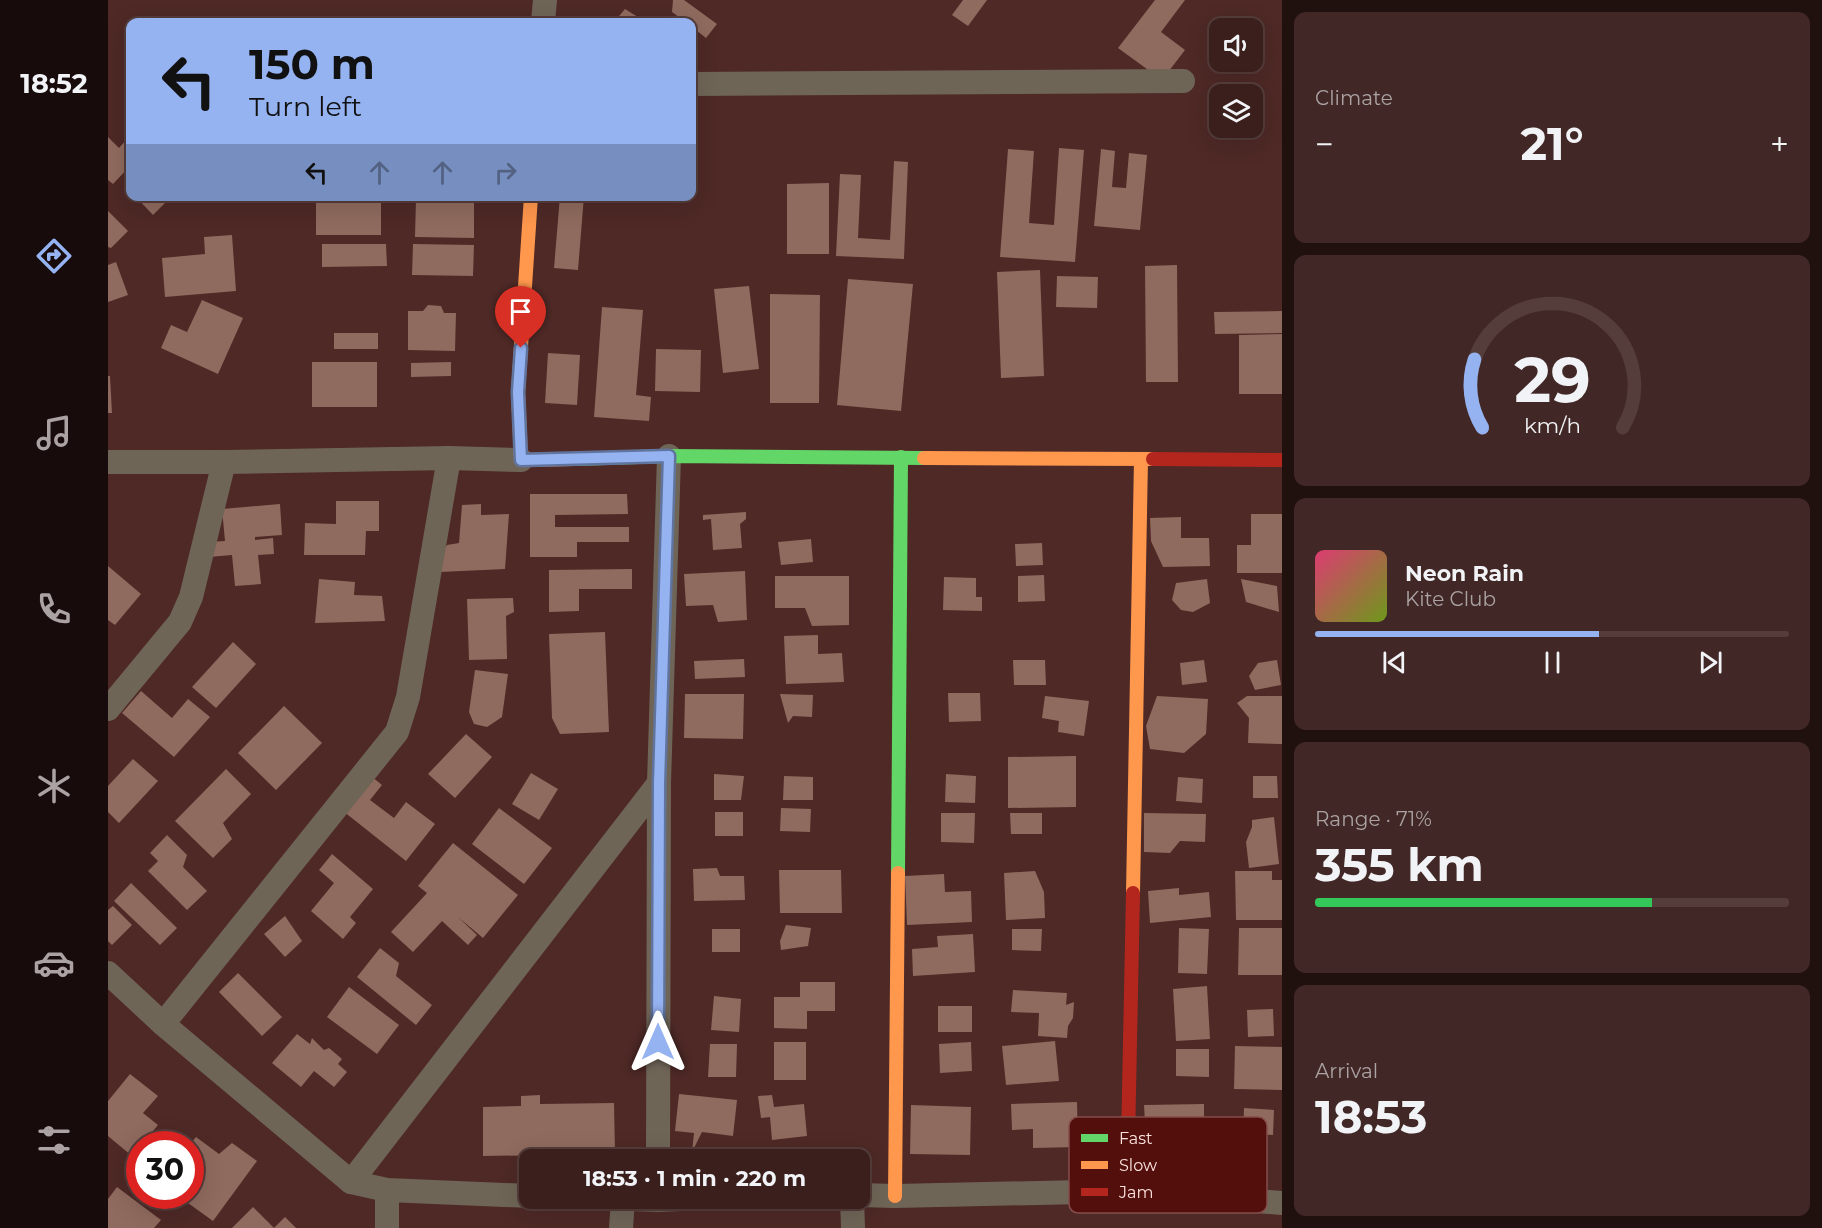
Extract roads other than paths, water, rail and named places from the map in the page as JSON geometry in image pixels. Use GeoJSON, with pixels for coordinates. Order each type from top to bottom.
{"type":"FeatureCollection","features":[{"type":"Feature","properties":{"kind":"street"},"geometry":{"type":"LineString","coordinates":[[543,18],[545,0]]}},
{"type":"Feature","properties":{"kind":"street"},"geometry":{"type":"LineString","coordinates":[[696,84],[1183,81]]}},
{"type":"Feature","properties":{"kind":"street"},"geometry":{"type":"LineString","coordinates":[[521,460],[518,392],[531,201]]}},
{"type":"Feature","properties":{"kind":"street"},"geometry":{"type":"LineString","coordinates":[[658,1149],[659,783],[669,456]]}},
{"type":"Feature","properties":{"kind":"street"},"geometry":{"type":"LineString","coordinates":[[108,462],[449,458],[521,460],[669,456],[1282,460]]}},
{"type":"Feature","properties":{"kind":"street"},"geometry":{"type":"LineString","coordinates":[[163,1024],[397,732],[408,697],[449,458]]}},
{"type":"Feature","properties":{"kind":"street"},"geometry":{"type":"LineString","coordinates":[[896,1196],[901,458]]}},
{"type":"Feature","properties":{"kind":"street"},"geometry":{"type":"LineString","coordinates":[[1128,1117],[1141,459]]}},
{"type":"Feature","properties":{"kind":"street"},"geometry":{"type":"LineString","coordinates":[[108,709],[180,622],[191,597],[224,462]]}},
{"type":"Feature","properties":{"kind":"street"},"geometry":{"type":"LineString","coordinates":[[351,1182],[659,783]]}},
{"type":"Feature","properties":{"kind":"street"},"geometry":{"type":"LineString","coordinates":[[108,973],[163,1024],[351,1182],[387,1190],[519,1196]]}},
{"type":"Feature","properties":{"kind":"street"},"geometry":{"type":"LineString","coordinates":[[387,1190],[387,1228]]}},
{"type":"Feature","properties":{"kind":"street"},"geometry":{"type":"LineString","coordinates":[[870,1195],[1069,1192]]}},
{"type":"Feature","properties":{"kind":"street"},"geometry":{"type":"LineString","coordinates":[[1267,1202],[1282,1203]]}},
{"type":"Feature","properties":{"kind":"street"},"geometry":{"type":"LineString","coordinates":[[616,1209],[621,1228]]}},
{"type":"Feature","properties":{"kind":"street"},"geometry":{"type":"LineString","coordinates":[[852,1209],[853,1228]]}}]}
